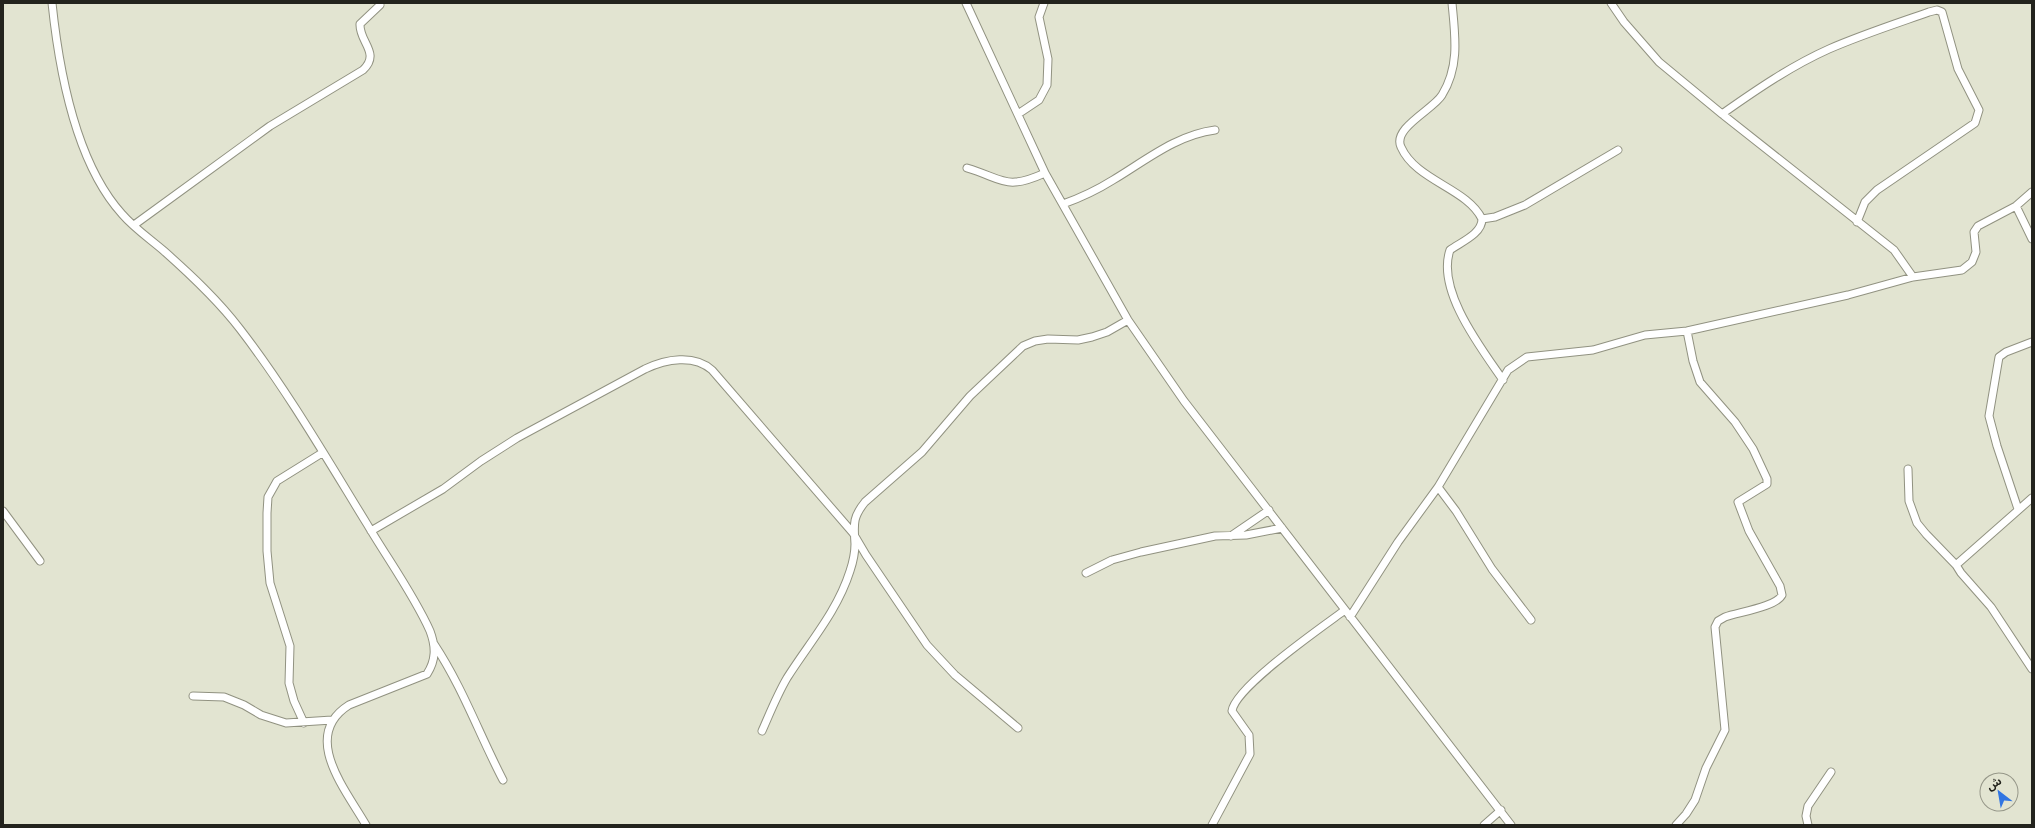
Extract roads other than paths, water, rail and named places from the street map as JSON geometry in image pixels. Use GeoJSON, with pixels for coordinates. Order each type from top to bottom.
{"type":"FeatureCollection","features":[{"type":"Feature","properties":{"kind":"street"},"geometry":{"type":"LineString","coordinates":[[52,3],[60,62],[75,119],[97,182],[123,216],[181,265],[219,304],[236,324],[273,376],[371,531],[427,625],[434,644],[470,707],[488,751],[503,780]]}},
{"type":"Feature","properties":{"kind":"street"},"geometry":{"type":"LineString","coordinates":[[966,3],[1045,173],[1128,320],[1184,401],[1269,510],[1344,610],[1501,810],[1511,825]]}},
{"type":"Feature","properties":{"kind":"street"},"geometry":{"type":"LineString","coordinates":[[1018,114],[1039,100],[1047,85],[1048,59],[1039,17],[1044,3]]}},
{"type":"Feature","properties":{"kind":"street"},"geometry":{"type":"LineString","coordinates":[[1452,3],[1456,50],[1451,77],[1442,96],[1403,130],[1399,138],[1400,146],[1415,165],[1468,202],[1482,218],[1482,223],[1478,230],[1450,250],[1448,256],[1448,270],[1454,298],[1463,320],[1503,380]]}},
{"type":"Feature","properties":{"kind":"street"},"geometry":{"type":"LineString","coordinates":[[1611,3],[1624,22],[1659,62],[1722,114],[1894,250],[1913,277]]}},
{"type":"Feature","properties":{"kind":"street"},"geometry":{"type":"LineString","coordinates":[[134,225],[270,126],[363,70],[370,60],[370,54],[360,32],[360,24],[380,5]]}},
{"type":"Feature","properties":{"kind":"street"},"geometry":{"type":"LineString","coordinates":[[1722,114],[1761,86],[1828,50],[1877,30],[1929,12],[1937,10],[1942,12],[1958,69],[1979,110],[1978,116],[1975,123],[1877,190],[1865,202],[1857,222]]}},
{"type":"Feature","properties":{"kind":"street"},"geometry":{"type":"LineString","coordinates":[[1063,204],[1089,194],[1178,141],[1202,132],[1215,130]]}},
{"type":"Feature","properties":{"kind":"street"},"geometry":{"type":"LineString","coordinates":[[1482,218],[1495,217],[1525,205],[1618,150]]}},
{"type":"Feature","properties":{"kind":"street"},"geometry":{"type":"LineString","coordinates":[[967,168],[1009,183],[1027,181],[1045,173]]}},
{"type":"Feature","properties":{"kind":"street"},"geometry":{"type":"LineString","coordinates":[[1350,617],[1398,542],[1438,487],[1508,370],[1528,357],[1593,350],[1645,335],[1687,331],[1848,295],[1913,277],[1962,270],[1972,262],[1976,252],[1974,232],[1978,226],[2016,206],[2032,192]]}},
{"type":"Feature","properties":{"kind":"street"},"geometry":{"type":"LineString","coordinates":[[2016,206],[2032,239]]}},
{"type":"Feature","properties":{"kind":"street"},"geometry":{"type":"LineString","coordinates":[[1018,728],[955,675],[927,645],[866,555],[852,527],[858,510],[865,502],[922,452],[970,396],[1024,346],[1035,341],[1048,339],[1078,340],[1092,337],[1107,332],[1128,320]]}},
{"type":"Feature","properties":{"kind":"street"},"geometry":{"type":"LineString","coordinates":[[1676,825],[1686,814],[1695,800],[1706,768],[1725,730],[1714,627],[1718,621],[1725,617],[1771,604],[1780,599],[1782,595],[1780,586],[1749,531],[1738,502],[1767,484],[1767,479],[1753,449],[1735,422],[1700,382],[1693,361],[1687,331]]}},
{"type":"Feature","properties":{"kind":"street"},"geometry":{"type":"LineString","coordinates":[[2018,509],[1997,446],[1989,416],[1999,357],[2006,352],[2032,342]]}},
{"type":"Feature","properties":{"kind":"street"},"geometry":{"type":"LineString","coordinates":[[371,531],[443,489],[516,438],[645,369],[656,364],[682,359],[706,365],[854,533],[854,557],[840,596],[820,631],[786,679],[762,730]]}},
{"type":"Feature","properties":{"kind":"street"},"geometry":{"type":"LineString","coordinates":[[304,723],[294,701],[289,683],[290,646],[270,583],[267,551],[268,496],[277,481],[322,453]]}},
{"type":"Feature","properties":{"kind":"street"},"geometry":{"type":"LineString","coordinates":[[1908,469],[1909,500],[1917,523],[1956,565],[1961,573],[1991,607],[2032,669]]}},
{"type":"Feature","properties":{"kind":"street"},"geometry":{"type":"LineString","coordinates":[[1438,487],[1456,511],[1492,570],[1531,620]]}},
{"type":"Feature","properties":{"kind":"street"},"geometry":{"type":"LineString","coordinates":[[1956,565],[2032,498]]}},
{"type":"Feature","properties":{"kind":"street"},"geometry":{"type":"LineString","coordinates":[[1231,536],[1269,510]]}},
{"type":"Feature","properties":{"kind":"street"},"geometry":{"type":"LineString","coordinates":[[3,511],[40,561]]}},
{"type":"Feature","properties":{"kind":"street"},"geometry":{"type":"LineString","coordinates":[[1086,573],[1112,560],[1141,552],[1215,536],[1231,536],[1282,528]]}},
{"type":"Feature","properties":{"kind":"street"},"geometry":{"type":"LineString","coordinates":[[1212,825],[1250,754],[1249,735],[1232,711],[1233,704],[1247,688],[1287,653],[1344,610]]}},
{"type":"Feature","properties":{"kind":"street"},"geometry":{"type":"LineString","coordinates":[[366,825],[334,770],[328,756],[326,740],[332,720],[340,711],[350,705],[427,674],[434,662],[434,644]]}},
{"type":"Feature","properties":{"kind":"street"},"geometry":{"type":"LineString","coordinates":[[193,696],[224,697],[244,705],[261,715],[286,723],[332,720]]}},
{"type":"Feature","properties":{"kind":"street"},"geometry":{"type":"LineString","coordinates":[[1808,825],[1806,816],[1808,806],[1830,772]]}},
{"type":"Feature","properties":{"kind":"street"},"geometry":{"type":"LineString","coordinates":[[1484,825],[1501,810]]}}]}
